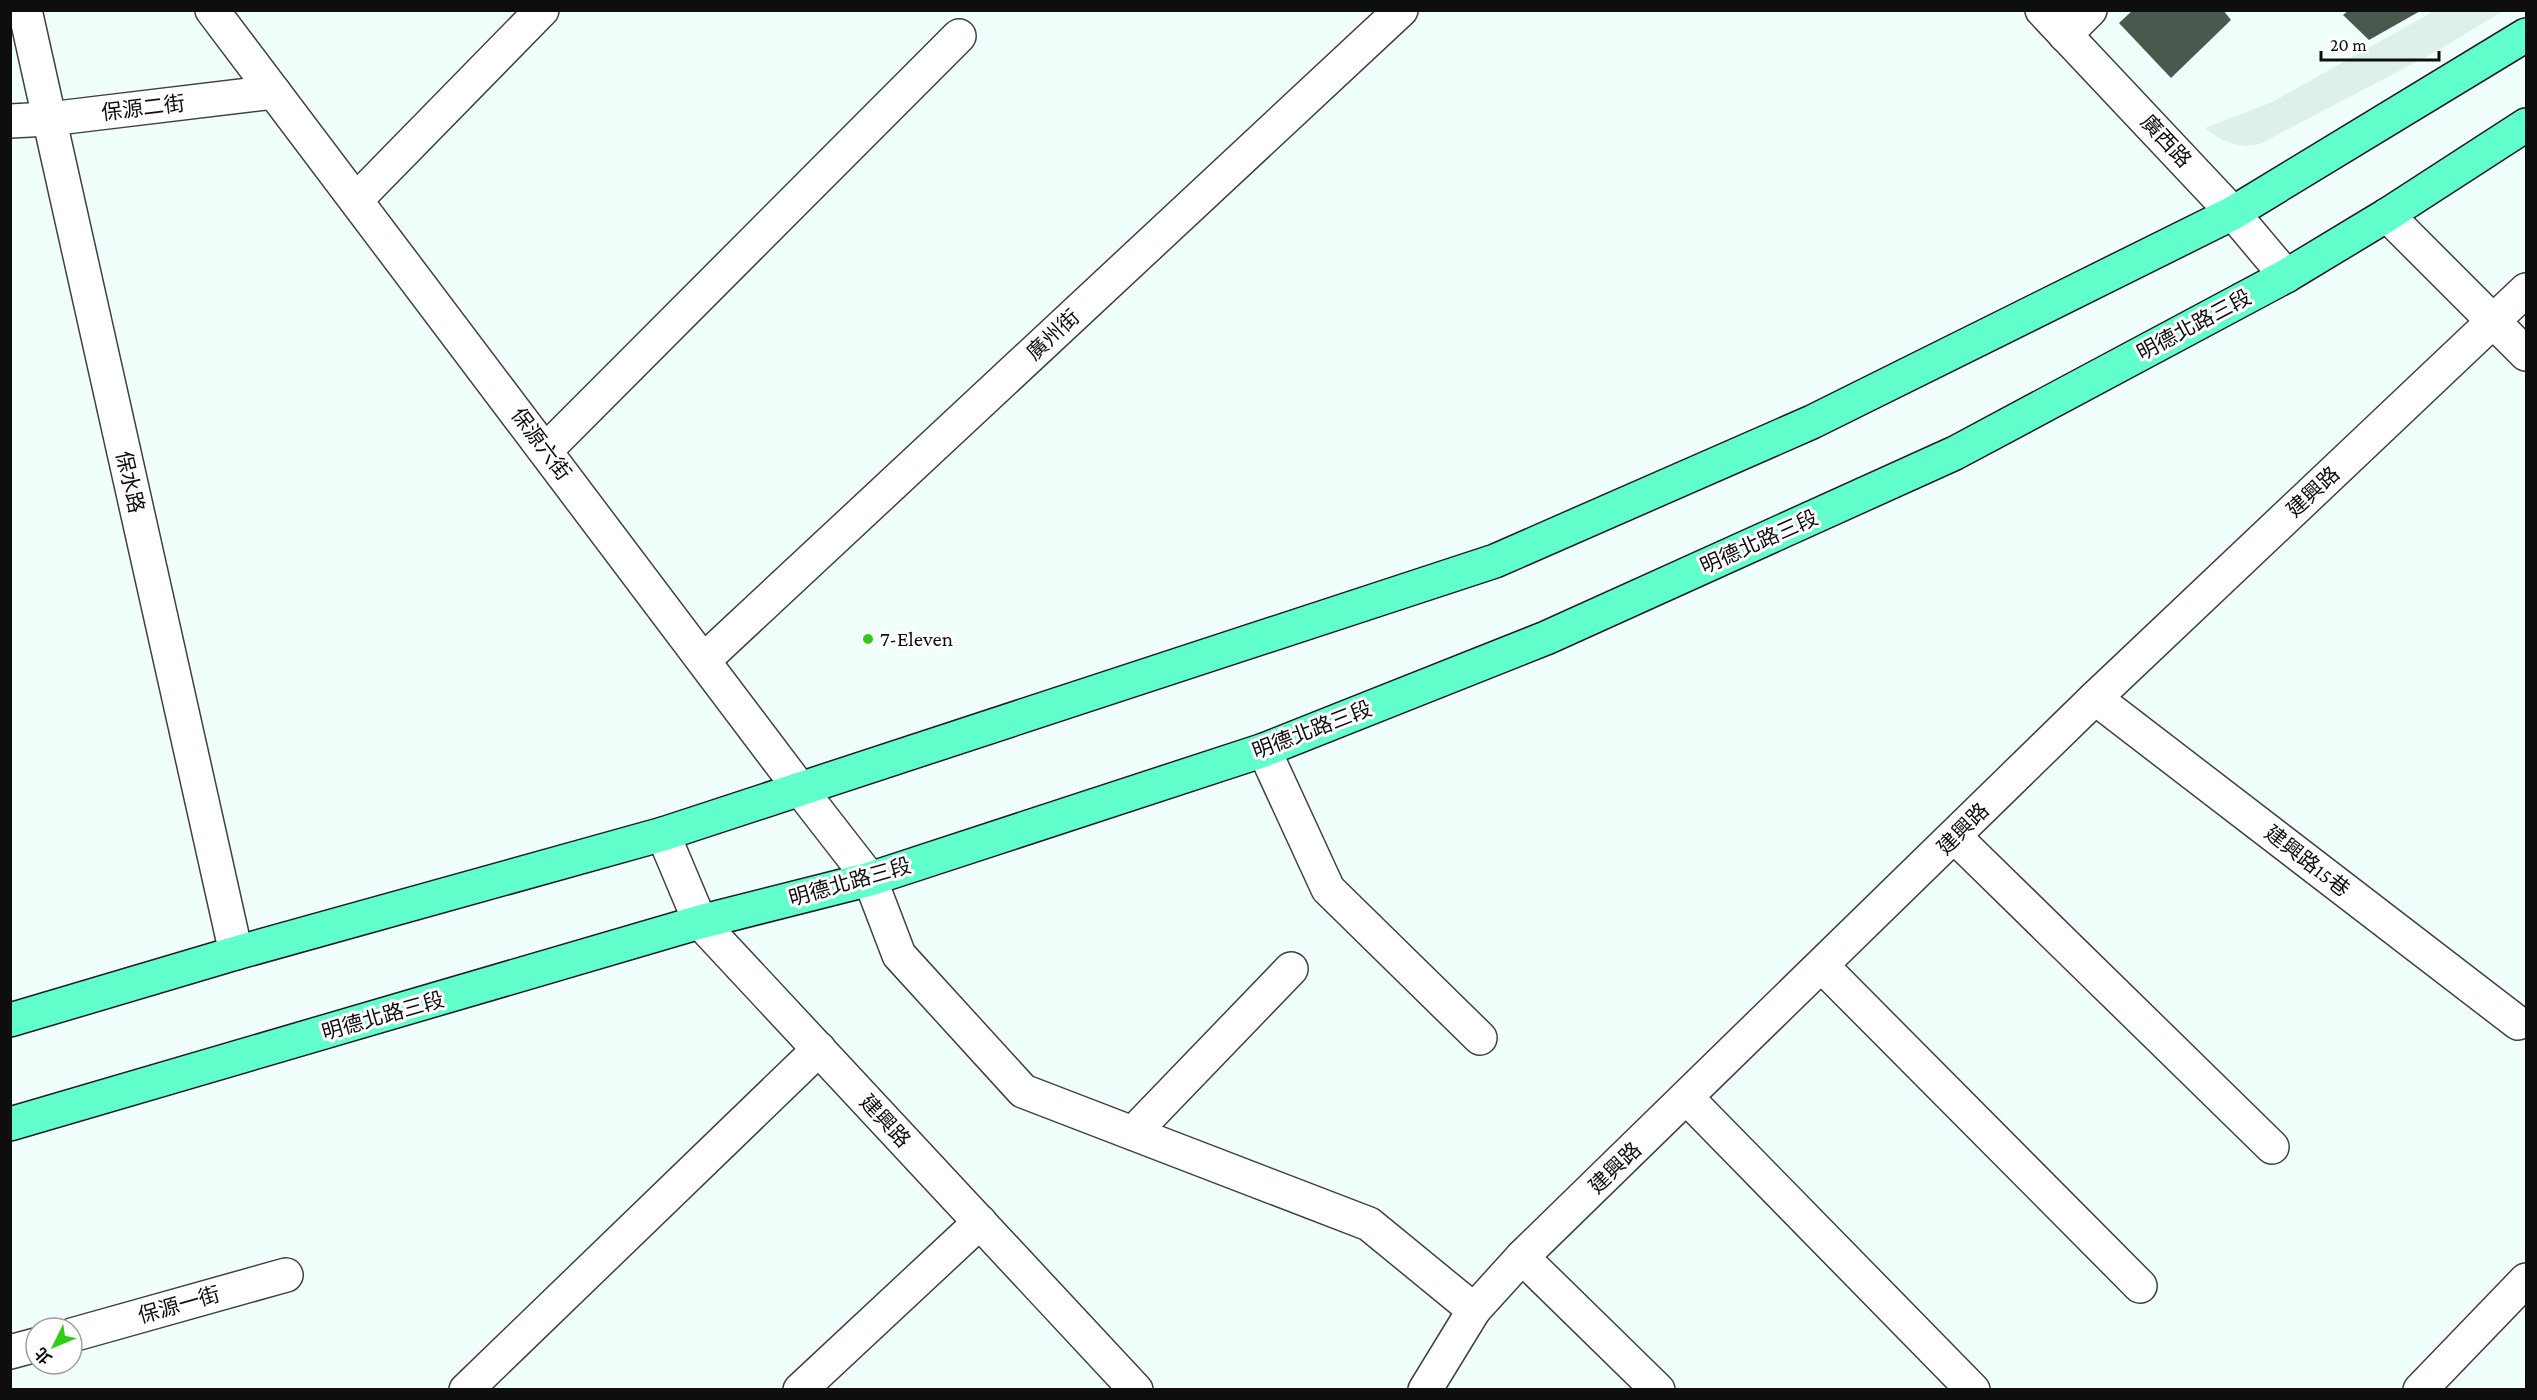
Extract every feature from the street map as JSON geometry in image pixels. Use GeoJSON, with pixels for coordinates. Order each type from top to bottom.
{"type":"FeatureCollection","features":[{"type":"Feature","properties":{"kind":"main road"},"geometry":{"type":"LineString","coordinates":[[10,1020],[236,953],[663,834],[1495,561],[1812,422],[2234,213],[2526,35]]}},
{"type":"Feature","properties":{"kind":"main road","name":"明德北路三段"},"geometry":{"type":"LineString","coordinates":[[10,1124],[700,922],[870,879],[1264,750],[1546,638],[1955,453],[2286,276],[2387,215],[2526,125]]}},
{"type":"Feature","properties":{"kind":"street","name":"保水路"},"geometry":{"type":"LineString","coordinates":[[25,10],[236,953]]}},
{"type":"Feature","properties":{"kind":"street","name":"保源六街"},"geometry":{"type":"LineString","coordinates":[[212,10],[870,879],[899,955],[1023,1091],[1369,1224],[1474,1310]]}},
{"type":"Feature","properties":{"kind":"street"},"geometry":{"type":"LineString","coordinates":[[356,200],[542,10]]}},
{"type":"Feature","properties":{"kind":"street","name":"廣州街"},"geometry":{"type":"LineString","coordinates":[[704,660],[1401,10]]}},
{"type":"Feature","properties":{"kind":"street","name":"廣西路"},"geometry":{"type":"LineString","coordinates":[[2042,10],[2234,213],[2286,276]]}},
{"type":"Feature","properties":{"kind":"street"},"geometry":{"type":"LineString","coordinates":[[2065,35],[2090,10]]}},
{"type":"Feature","properties":{"kind":"street"},"geometry":{"type":"LineString","coordinates":[[546,450],[959,36]]}},
{"type":"Feature","properties":{"kind":"street","name":"保源二街"},"geometry":{"type":"LineString","coordinates":[[10,121],[49,119],[274,92]]}},
{"type":"Feature","properties":{"kind":"street"},"geometry":{"type":"LineString","coordinates":[[2387,215],[2526,354]]}},
{"type":"Feature","properties":{"kind":"street","name":"建興路"},"geometry":{"type":"LineString","coordinates":[[1425,1389],[1474,1310],[1522,1257],[2096,698],[2526,290]]}},
{"type":"Feature","properties":{"kind":"street","name":"建興路15巷"},"geometry":{"type":"LineString","coordinates":[[2096,698],[2518,1023]]}},
{"type":"Feature","properties":{"kind":"street"},"geometry":{"type":"LineString","coordinates":[[1264,750],[1328,889],[1480,1038]]}},
{"type":"Feature","properties":{"kind":"street","name":"建興路"},"geometry":{"type":"LineString","coordinates":[[663,834],[700,922],[1136,1389]]}},
{"type":"Feature","properties":{"kind":"street"},"geometry":{"type":"LineString","coordinates":[[1955,837],[2272,1148]]}},
{"type":"Feature","properties":{"kind":"street"},"geometry":{"type":"LineString","coordinates":[[1822,966],[2140,1286]]}},
{"type":"Feature","properties":{"kind":"street"},"geometry":{"type":"LineString","coordinates":[[1133,1133],[1291,969]]}},
{"type":"Feature","properties":{"kind":"street"},"geometry":{"type":"LineString","coordinates":[[466,1389],[819,1049]]}},
{"type":"Feature","properties":{"kind":"street"},"geometry":{"type":"LineString","coordinates":[[1687,1098],[1973,1389]]}},
{"type":"Feature","properties":{"kind":"street"},"geometry":{"type":"LineString","coordinates":[[800,1389],[980,1222]]}},
{"type":"Feature","properties":{"kind":"street"},"geometry":{"type":"LineString","coordinates":[[1522,1257],[1658,1389]]}},
{"type":"Feature","properties":{"kind":"street","name":"保源一街"},"geometry":{"type":"LineString","coordinates":[[84,1332],[286,1275]]}},
{"type":"Feature","properties":{"kind":"street"},"geometry":{"type":"LineString","coordinates":[[2420,1389],[2526,1280]]}},
{"type":"Feature","properties":{"kind":"shaded area"},"geometry":{"type":"Polygon","coordinates":[[[2434,11],[2503,11],[2439,50],[2260,144],[2245,146],[2233,144],[2220,139],[2205,128],[2272,102],[2434,11]]]}},
{"type":"Feature","properties":{"kind":"building"},"geometry":{"type":"Polygon","coordinates":[[[2133,10],[2223,10],[2231,20],[2171,78],[2119,23],[2133,10]]]}},
{"type":"Feature","properties":{"kind":"building"},"geometry":{"type":"Polygon","coordinates":[[[2349,10],[2422,10],[2369,40],[2343,15],[2349,10]]]}},
{"type":"Feature","properties":{"kind":"place","name":"7-Eleven"},"geometry":{"type":"Point","coordinates":[868,639]}}]}
